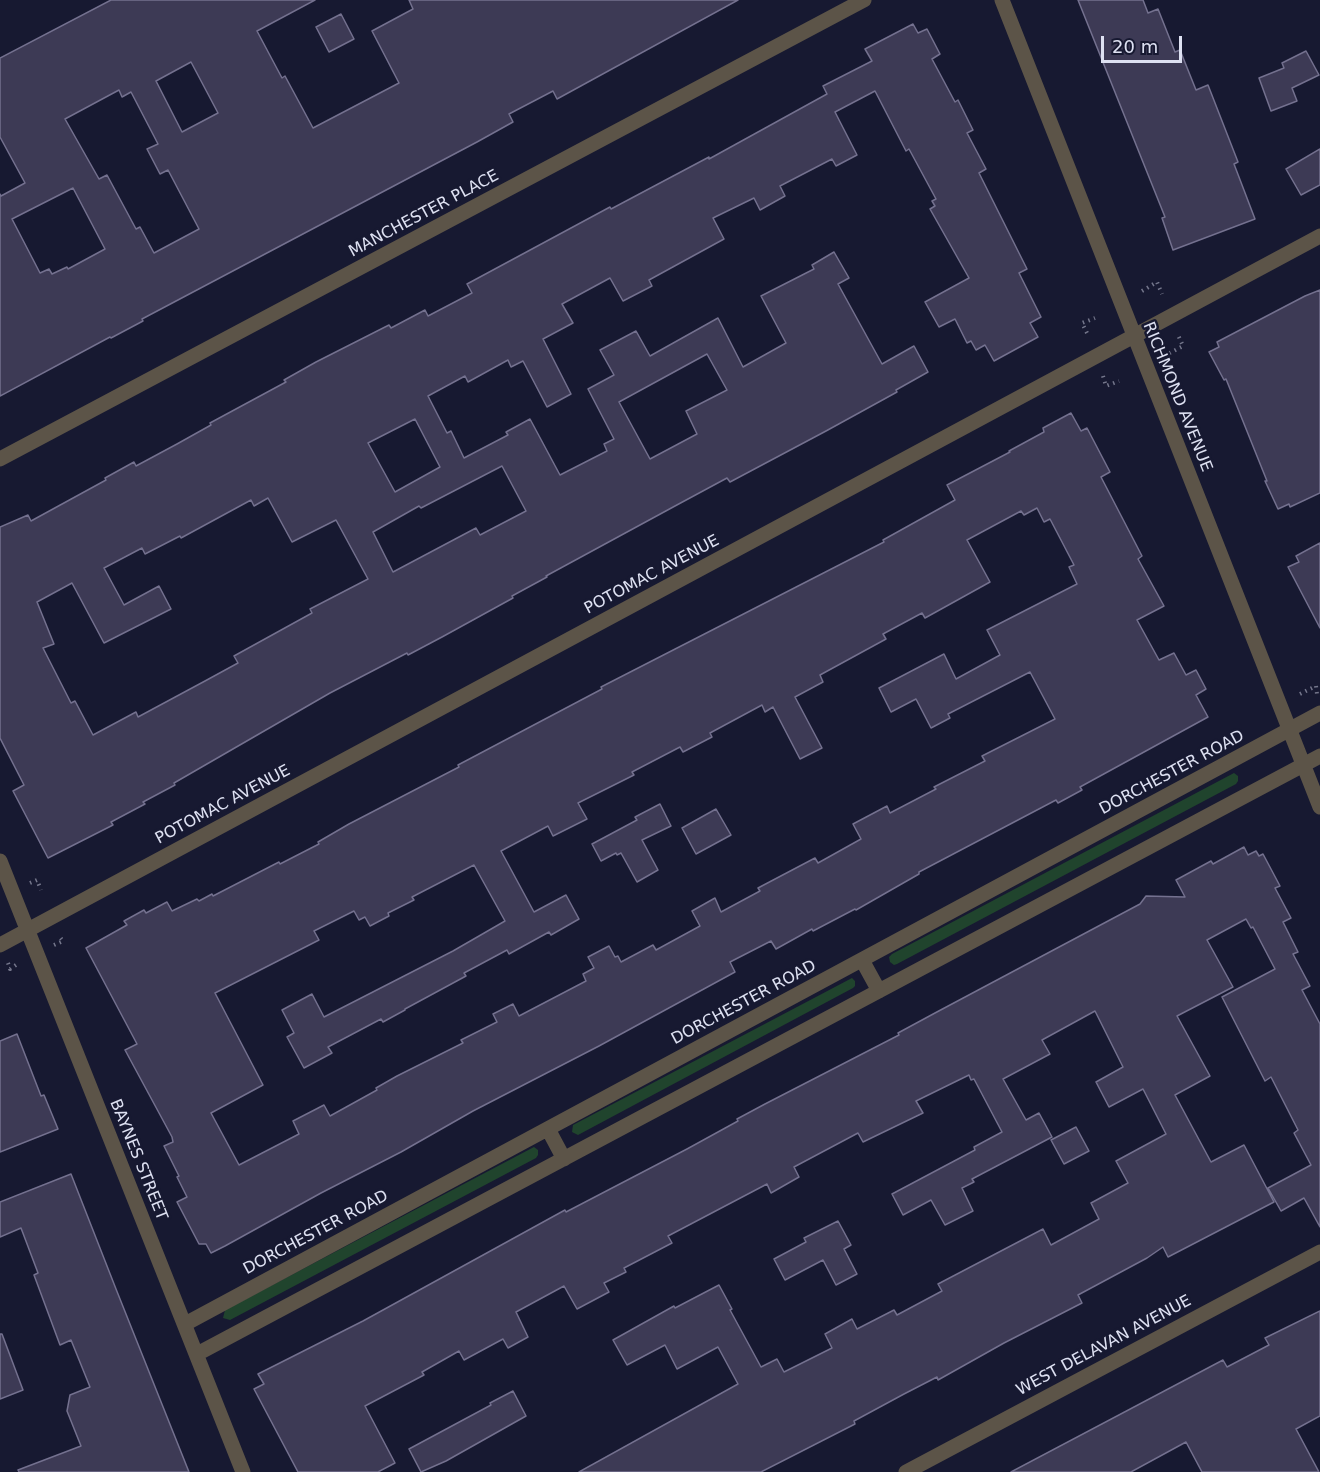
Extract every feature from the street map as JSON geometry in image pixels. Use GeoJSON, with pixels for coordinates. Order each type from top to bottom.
{"type":"FeatureCollection","features":[{"type":"Feature","properties":{"kind":"street","name":"MANCHESTER PLACE"},"geometry":{"type":"LineString","coordinates":[[0,459],[864,0]]}},
{"type":"Feature","properties":{"kind":"street","name":"RICHMOND AVENUE"},"geometry":{"type":"LineString","coordinates":[[1002,0],[1320,807]]}},
{"type":"Feature","properties":{"kind":"street","name":"POTOMAC AVENUE"},"geometry":{"type":"LineString","coordinates":[[0,945],[1320,236]]}},
{"type":"Feature","properties":{"kind":"street","name":"DORCHESTER ROAD"},"geometry":{"type":"LineString","coordinates":[[185,1324],[1320,713]]}},
{"type":"Feature","properties":{"kind":"street"},"geometry":{"type":"LineString","coordinates":[[197,1354],[1320,756]]}},
{"type":"Feature","properties":{"kind":"street","name":"BAYNES STREET"},"geometry":{"type":"LineString","coordinates":[[0,861],[243,1472]]}},
{"type":"Feature","properties":{"kind":"street"},"geometry":{"type":"LineString","coordinates":[[862,960],[879,991]]}},
{"type":"Feature","properties":{"kind":"street"},"geometry":{"type":"LineString","coordinates":[[548,1129],[564,1159]]}},
{"type":"Feature","properties":{"kind":"street","name":"WEST DELAVAN AVENUE"},"geometry":{"type":"LineString","coordinates":[[906,1472],[1320,1252]]}},
{"type":"Feature","properties":{"kind":"path"},"geometry":{"type":"LineString","coordinates":[[1142,291],[1157,282],[1162,294]]}},
{"type":"Feature","properties":{"kind":"path"},"geometry":{"type":"LineString","coordinates":[[1087,333],[1082,323],[1095,318]]}},
{"type":"Feature","properties":{"kind":"path"},"geometry":{"type":"LineString","coordinates":[[1164,356],[1183,346],[1177,331]]}},
{"type":"Feature","properties":{"kind":"path"},"geometry":{"type":"LineString","coordinates":[[1106,386],[1119,381]]}},
{"type":"Feature","properties":{"kind":"path"},"geometry":{"type":"LineString","coordinates":[[1300,694],[1316,686]]}},
{"type":"Feature","properties":{"kind":"path"},"geometry":{"type":"LineString","coordinates":[[37,880],[41,890]]}},
{"type":"Feature","properties":{"kind":"path"},"geometry":{"type":"LineString","coordinates":[[10,969],[19,963]]}},
{"type":"Feature","properties":{"kind":"green space"},"geometry":{"type":"Polygon","coordinates":[[[1234,773],[1238,776],[1236,784],[897,964],[890,962],[889,957],[892,954],[1234,773]]]}},
{"type":"Feature","properties":{"kind":"green space"},"geometry":{"type":"Polygon","coordinates":[[[852,978],[855,981],[853,988],[578,1135],[572,1132],[573,1125],[852,978]]]}},
{"type":"Feature","properties":{"kind":"green space"},"geometry":{"type":"Polygon","coordinates":[[[534,1147],[538,1150],[536,1158],[230,1320],[223,1318],[225,1310],[534,1147]]]}},
{"type":"Feature","properties":{"kind":"building"},"geometry":{"type":"Polygon","coordinates":[[[111,0],[315,0],[257,31],[282,78],[285,76],[313,128],[399,83],[372,31],[413,9],[409,0],[738,0],[557,99],[553,91],[509,114],[513,122],[477,142],[0,396],[0,194],[1,196],[25,183],[0,137],[0,58],[111,0]],[[191,62],[156,81],[182,132],[218,113],[191,62]],[[119,90],[65,119],[99,179],[107,175],[136,229],[140,227],[154,253],[199,229],[168,170],[160,174],[147,149],[158,144],[131,92],[122,97],[119,90]],[[73,188],[12,219],[40,273],[49,269],[52,274],[67,267],[68,269],[105,249],[73,188]]]}},
{"type":"Feature","properties":{"kind":"building"},"geometry":{"type":"Polygon","coordinates":[[[1078,0],[1143,0],[1148,13],[1158,9],[1175,52],[1180,50],[1196,90],[1208,85],[1238,162],[1234,164],[1255,219],[1173,250],[1162,218],[1165,217],[1078,0]]]}},
{"type":"Feature","properties":{"kind":"building"},"geometry":{"type":"Polygon","coordinates":[[[341,14],[354,39],[329,52],[316,27],[341,14]]]}},
{"type":"Feature","properties":{"kind":"building"},"geometry":{"type":"Polygon","coordinates":[[[913,24],[918,33],[927,29],[940,54],[932,59],[955,102],[958,100],[973,130],[967,133],[986,169],[979,173],[1027,269],[1019,273],[1041,317],[1030,323],[1038,337],[994,361],[985,345],[976,350],[971,341],[967,343],[955,319],[939,327],[925,302],[969,278],[930,209],[935,206],[932,201],[936,199],[909,149],[906,151],[875,91],[835,112],[857,155],[836,166],[832,159],[780,186],[785,196],[760,210],[754,198],[713,218],[724,239],[649,280],[652,286],[623,301],[610,278],[562,304],[573,323],[543,339],[571,394],[547,407],[523,361],[511,367],[508,360],[468,382],[465,376],[428,396],[447,433],[451,431],[464,458],[508,435],[506,432],[530,419],[560,475],[607,451],[604,444],[614,439],[588,389],[614,375],[600,350],[636,331],[650,356],[718,318],[743,367],[786,343],[761,296],[814,269],[812,265],[834,252],[849,278],[838,284],[882,364],[914,346],[928,372],[826,431],[730,482],[727,478],[546,576],[512,596],[513,598],[442,637],[330,693],[174,783],[175,785],[143,802],[145,804],[111,822],[113,825],[48,858],[13,791],[24,785],[0,738],[0,527],[28,515],[31,521],[134,462],[136,466],[177,444],[211,425],[210,423],[286,382],[284,380],[316,362],[389,325],[391,328],[425,310],[428,316],[472,293],[467,284],[610,207],[611,209],[709,157],[709,159],[827,94],[823,86],[872,61],[865,49],[913,24]],[[707,354],[619,402],[650,459],[697,434],[686,411],[727,390],[707,354]],[[415,419],[368,443],[395,492],[440,467],[415,419]],[[502,466],[421,508],[419,506],[373,532],[393,572],[476,528],[480,535],[526,511],[502,466]],[[268,498],[254,506],[251,500],[181,538],[180,536],[145,554],[142,548],[104,568],[124,605],[159,586],[171,609],[104,643],[72,583],[37,602],[54,644],[43,648],[71,703],[75,701],[93,735],[136,712],[138,717],[238,663],[234,656],[312,613],[310,609],[368,579],[336,520],[292,542],[268,498]]]}},
{"type":"Feature","properties":{"kind":"building"},"geometry":{"type":"Polygon","coordinates":[[[1306,51],[1319,75],[1292,88],[1297,101],[1271,111],[1259,78],[1284,68],[1282,63],[1306,51]]]}},
{"type":"Feature","properties":{"kind":"building"},"geometry":{"type":"Polygon","coordinates":[[[1320,149],[1320,185],[1301,195],[1286,169],[1320,149]]]}},
{"type":"Feature","properties":{"kind":"building"},"geometry":{"type":"Polygon","coordinates":[[[1320,290],[1320,493],[1290,507],[1289,504],[1278,509],[1226,379],[1224,380],[1209,352],[1219,347],[1217,342],[1320,290]]]}},
{"type":"Feature","properties":{"kind":"building"},"geometry":{"type":"Polygon","coordinates":[[[1071,413],[1081,431],[1087,428],[1110,472],[1101,477],[1142,556],[1138,559],[1164,606],[1137,620],[1159,660],[1174,653],[1186,675],[1196,670],[1206,689],[1196,695],[1208,717],[1080,787],[1082,790],[1058,803],[1056,800],[919,872],[856,910],[813,931],[812,929],[776,949],[771,941],[730,962],[735,972],[225,1246],[211,1253],[206,1244],[199,1244],[177,1202],[187,1197],[164,1146],[173,1142],[172,1137],[125,1050],[137,1044],[86,948],[127,925],[124,921],[144,910],[146,913],[167,902],[172,911],[197,899],[199,901],[212,894],[213,896],[279,862],[280,864],[319,844],[318,842],[349,824],[602,689],[601,687],[884,542],[883,540],[955,500],[947,485],[1044,432],[1043,428],[1071,413]],[[1037,508],[1024,515],[1021,511],[967,540],[990,582],[925,618],[922,613],[883,634],[886,639],[820,675],[823,682],[795,697],[822,748],[800,759],[773,707],[765,712],[762,705],[710,733],[712,737],[683,752],[680,747],[632,772],[634,775],[578,803],[587,819],[553,836],[548,826],[501,851],[534,912],[566,895],[579,919],[551,935],[549,932],[509,954],[507,950],[464,973],[466,976],[383,1022],[381,1019],[328,1047],[332,1053],[304,1068],[287,1037],[294,1033],[282,1010],[312,994],[324,1017],[453,951],[505,921],[474,865],[412,897],[414,900],[388,913],[389,916],[370,926],[365,917],[359,920],[354,911],[314,931],[319,940],[215,993],[263,1085],[211,1113],[239,1165],[299,1134],[293,1121],[324,1105],[330,1116],[397,1076],[463,1043],[461,1040],[497,1022],[493,1014],[513,1004],[519,1016],[586,981],[583,974],[594,968],[588,957],[609,946],[621,962],[653,945],[656,950],[700,926],[692,911],[715,898],[721,912],[760,891],[758,888],[815,858],[818,863],[861,839],[853,824],[887,806],[890,813],[985,761],[982,756],[1055,719],[1030,672],[948,714],[950,718],[931,728],[916,699],[891,712],[879,688],[944,654],[956,679],[1000,655],[987,630],[1077,584],[1069,567],[1074,565],[1050,519],[1044,522],[1037,508]]]}},
{"type":"Feature","properties":{"kind":"building"},"geometry":{"type":"Polygon","coordinates":[[[1320,543],[1320,628],[1288,567],[1299,562],[1296,556],[1320,543]]]}},
{"type":"Feature","properties":{"kind":"building"},"geometry":{"type":"Polygon","coordinates":[[[660,804],[671,826],[642,840],[658,870],[637,882],[621,853],[617,855],[616,853],[601,861],[592,844],[637,820],[635,817],[660,804]]]}},
{"type":"Feature","properties":{"kind":"building"},"geometry":{"type":"Polygon","coordinates":[[[716,809],[731,835],[696,854],[682,828],[716,809]]]}},
{"type":"Feature","properties":{"kind":"building"},"geometry":{"type":"Polygon","coordinates":[[[1244,847],[1248,855],[1256,851],[1259,856],[1263,854],[1280,886],[1275,888],[1291,918],[1283,922],[1298,952],[1293,954],[1310,986],[1302,990],[1320,1024],[1320,1227],[1304,1198],[1281,1211],[1268,1188],[1311,1165],[1294,1133],[1298,1130],[1271,1077],[1265,1081],[1222,997],[1275,969],[1253,927],[1251,928],[1246,919],[1207,940],[1233,987],[1177,1016],[1210,1076],[1175,1095],[1211,1162],[1244,1145],[1274,1202],[1168,1257],[1163,1247],[1078,1295],[1082,1303],[938,1380],[937,1377],[904,1394],[854,1421],[855,1424],[761,1472],[579,1472],[738,1384],[718,1347],[677,1369],[665,1345],[627,1365],[613,1340],[674,1306],[675,1308],[719,1285],[761,1367],[777,1359],[784,1372],[832,1348],[825,1334],[852,1319],[857,1329],[894,1310],[897,1315],[942,1291],[938,1284],[1043,1229],[1051,1245],[1099,1219],[1091,1203],[1128,1183],[1116,1161],[1166,1134],[1143,1089],[1109,1107],[1096,1082],[1123,1067],[1095,1011],[1042,1040],[1050,1054],[1003,1079],[1026,1120],[1039,1113],[1052,1137],[972,1179],[974,1182],[962,1188],[973,1211],[945,1225],[931,1200],[903,1215],[892,1194],[975,1150],[974,1147],[1002,1132],[974,1079],[971,1080],[969,1075],[916,1101],[923,1113],[863,1142],[858,1133],[794,1167],[799,1177],[771,1193],[767,1184],[668,1236],[672,1243],[624,1268],[626,1272],[604,1283],[609,1292],[577,1309],[564,1286],[516,1312],[528,1337],[508,1348],[503,1339],[464,1360],[459,1351],[422,1372],[424,1375],[365,1406],[395,1463],[378,1472],[298,1472],[254,1389],[264,1384],[258,1374],[363,1321],[565,1210],[566,1212],[687,1149],[738,1121],[737,1119],[899,1035],[898,1033],[1140,904],[1146,896],[1185,897],[1176,880],[1211,861],[1213,864],[1244,847]]]}},
{"type":"Feature","properties":{"kind":"building"},"geometry":{"type":"Polygon","coordinates":[[[17,1034],[41,1096],[44,1095],[58,1129],[0,1152],[0,1041],[17,1034]]]}},
{"type":"Feature","properties":{"kind":"building"},"geometry":{"type":"Polygon","coordinates":[[[1076,1127],[1089,1151],[1064,1164],[1051,1140],[1076,1127]]]}},
{"type":"Feature","properties":{"kind":"building"},"geometry":{"type":"Polygon","coordinates":[[[71,1174],[189,1472],[19,1472],[18,1470],[81,1446],[67,1411],[70,1395],[90,1387],[71,1340],[60,1345],[34,1275],[38,1273],[21,1228],[0,1237],[0,1202],[71,1174]]]}},
{"type":"Feature","properties":{"kind":"building"},"geometry":{"type":"Polygon","coordinates":[[[838,1221],[851,1245],[844,1249],[857,1274],[836,1285],[823,1260],[785,1280],[774,1259],[806,1242],[804,1238],[838,1221]]]}},
{"type":"Feature","properties":{"kind":"building"},"geometry":{"type":"Polygon","coordinates":[[[1320,1311],[1320,1416],[1296,1429],[1319,1472],[1202,1472],[1186,1442],[1131,1472],[1011,1472],[1223,1360],[1227,1367],[1269,1345],[1265,1338],[1320,1311]]]}},
{"type":"Feature","properties":{"kind":"building"},"geometry":{"type":"Polygon","coordinates":[[[0,1334],[2,1334],[23,1390],[0,1399],[0,1334]]]}},
{"type":"Feature","properties":{"kind":"building"},"geometry":{"type":"Polygon","coordinates":[[[513,1391],[526,1416],[446,1461],[421,1472],[409,1449],[513,1391]]]}}]}
